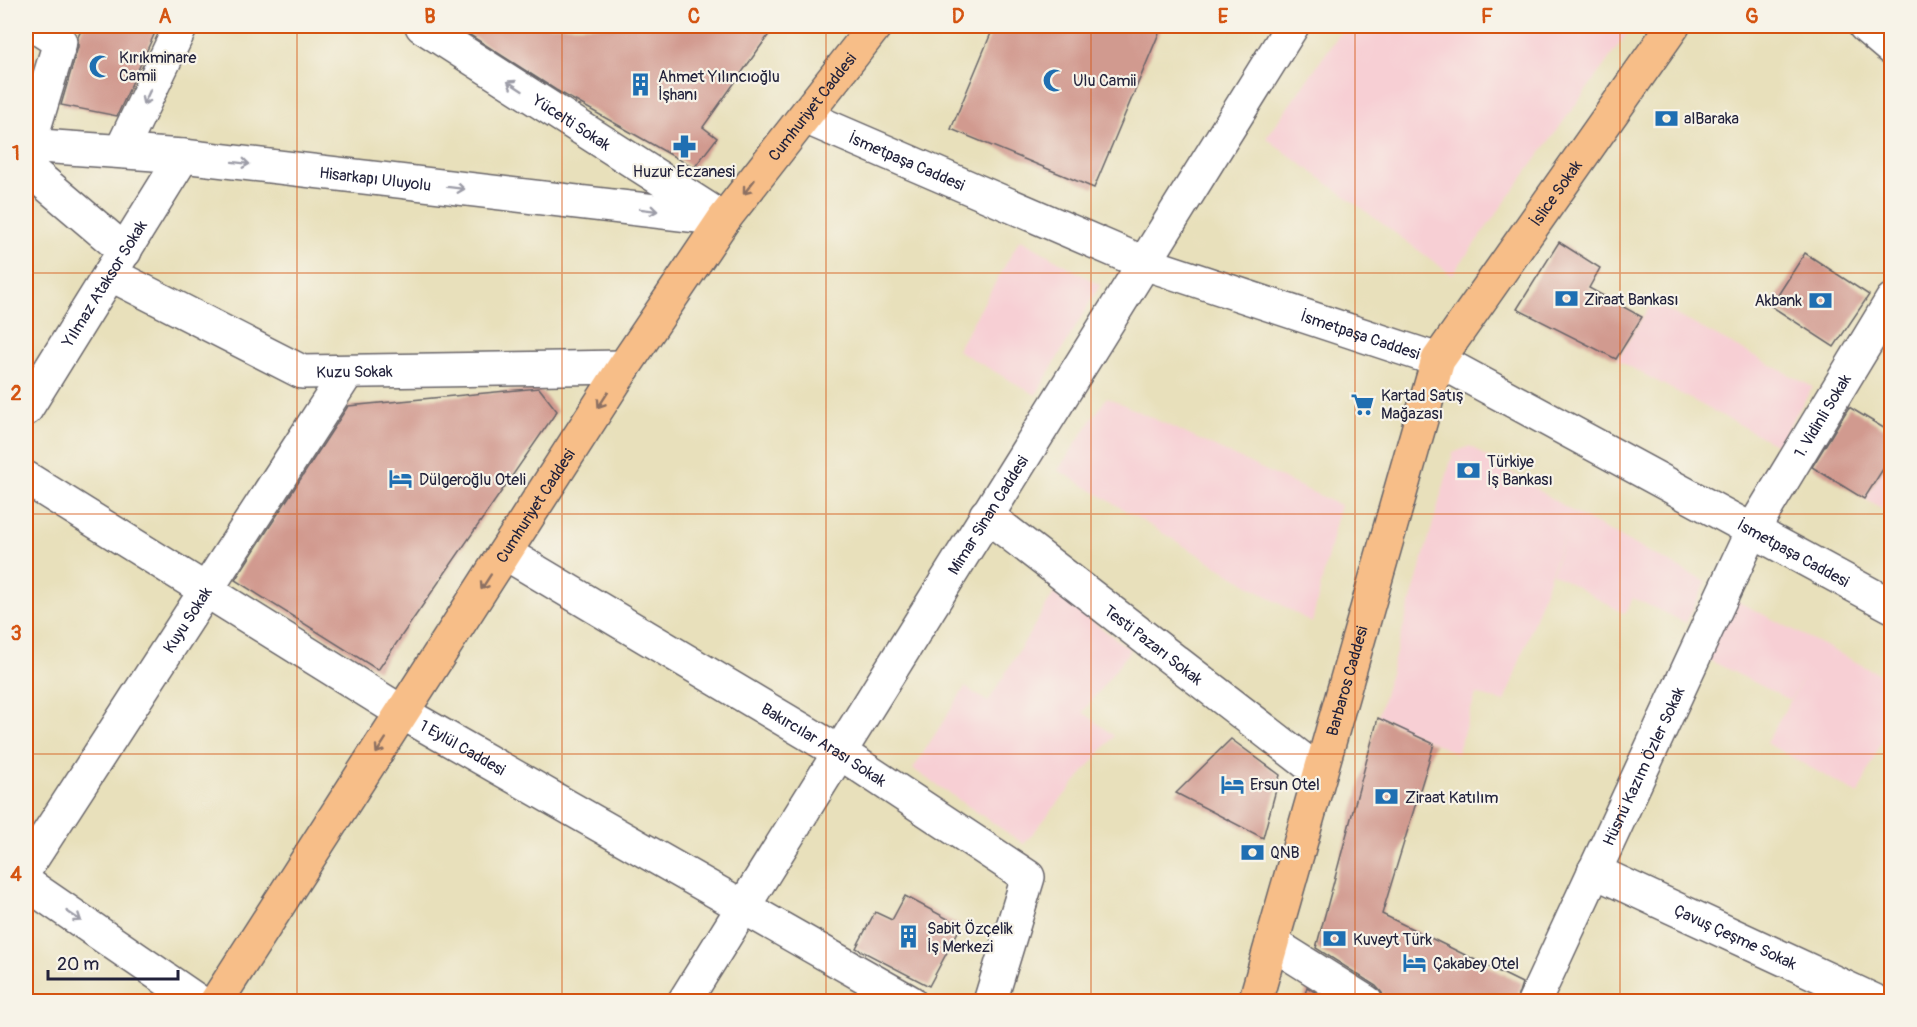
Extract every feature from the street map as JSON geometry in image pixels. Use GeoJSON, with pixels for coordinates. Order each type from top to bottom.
{"type":"FeatureCollection","features":[{"type":"Feature","properties":{"kind":"main road","name":"Cumhuriyet Caddesi"},"geometry":{"type":"LineString","coordinates":[[216,1002],[624,367],[724,219],[875,26]]}},
{"type":"Feature","properties":{"kind":"main road","name":"İslice Sokak"},"geometry":{"type":"LineString","coordinates":[[1438,360],[1673,26]]}},
{"type":"Feature","properties":{"kind":"main road","name":"Barbaros Caddesi"},"geometry":{"type":"LineString","coordinates":[[1256,1002],[1438,360]]}},
{"type":"Feature","properties":{"kind":"street"},"geometry":{"type":"LineString","coordinates":[[27,152],[60,42],[35,26]]}},
{"type":"Feature","properties":{"kind":"street"},"geometry":{"type":"LineString","coordinates":[[121,151],[181,26]]}},
{"type":"Feature","properties":{"kind":"street","name":"Yücelti Sokak"},"geometry":{"type":"LineString","coordinates":[[422,26],[724,219]]}},
{"type":"Feature","properties":{"kind":"street","name":"Mimar Sinan Caddesi"},"geometry":{"type":"LineString","coordinates":[[684,1002],[1292,26]]}},
{"type":"Feature","properties":{"kind":"street"},"geometry":{"type":"LineString","coordinates":[[1865,26],[1892,49]]}},
{"type":"Feature","properties":{"kind":"street","name":"İsmetpaşa Caddesi"},"geometry":{"type":"LineString","coordinates":[[805,117],[1144,263],[1438,360],[1892,606]]}},
{"type":"Feature","properties":{"kind":"street","name":"Hisarkapı Uluyolu"},"geometry":{"type":"LineString","coordinates":[[27,152],[121,151],[183,156],[724,219]]}},
{"type":"Feature","properties":{"kind":"street","name":"Kuzu Sokak"},"geometry":{"type":"LineString","coordinates":[[27,152],[117,262],[302,372],[624,367]]}},
{"type":"Feature","properties":{"kind":"street","name":"Yılmaz Ataksor Sokak"},"geometry":{"type":"LineString","coordinates":[[26,409],[183,156]]}},
{"type":"Feature","properties":{"kind":"street","name":"1. Vidinli Sokak"},"geometry":{"type":"LineString","coordinates":[[1752,531],[1892,300]]}},
{"type":"Feature","properties":{"kind":"street","name":"Kuyu Sokak"},"geometry":{"type":"LineString","coordinates":[[26,868],[347,373]]}},
{"type":"Feature","properties":{"kind":"street","name":"1 Eylül Caddesi"},"geometry":{"type":"LineString","coordinates":[[26,478],[403,713],[910,1002]]}},
{"type":"Feature","properties":{"kind":"street","name":"Testi Pazarı Sokak"},"geometry":{"type":"LineString","coordinates":[[986,515],[1320,774]]}},
{"type":"Feature","properties":{"kind":"street","name":"Hüsnü Kazım Özler Sokak"},"geometry":{"type":"LineString","coordinates":[[1534,1002],[1752,531]]}},
{"type":"Feature","properties":{"kind":"street","name":"Bakırcılar Arası Sokak"},"geometry":{"type":"LineString","coordinates":[[505,553],[839,752],[1028,877],[990,1002]]}},
{"type":"Feature","properties":{"kind":"street","name":"Çavuş Çeşme Sokak"},"geometry":{"type":"LineString","coordinates":[[1594,871],[1877,1002]]}},
{"type":"Feature","properties":{"kind":"street"},"geometry":{"type":"LineString","coordinates":[[26,883],[199,1002]]}},
{"type":"Feature","properties":{"kind":"street"},"geometry":{"type":"LineString","coordinates":[[1272,943],[1366,1002]]}},
{"type":"Feature","properties":{"kind":"shaded area"},"geometry":{"type":"Polygon","coordinates":[[[1345,26],[1633,26],[1452,275],[1266,138],[1345,26]]]}},
{"type":"Feature","properties":{"kind":"shaded area"},"geometry":{"type":"Polygon","coordinates":[[[1020,239],[1100,285],[1036,395],[957,350],[1020,239]]]}},
{"type":"Feature","properties":{"kind":"shaded area"},"geometry":{"type":"Polygon","coordinates":[[[1652,302],[1813,387],[1777,445],[1617,360],[1652,302]]]}},
{"type":"Feature","properties":{"kind":"shaded area"},"geometry":{"type":"Polygon","coordinates":[[[1107,397],[1340,505],[1312,623],[1058,470],[1107,397]]]}},
{"type":"Feature","properties":{"kind":"shaded area"},"geometry":{"type":"Polygon","coordinates":[[[1470,446],[1573,512],[1706,582],[1686,623],[1633,598],[1625,614],[1552,573],[1566,531],[1505,702],[1476,694],[1457,754],[1378,716],[1453,453],[1470,446]]]}},
{"type":"Feature","properties":{"kind":"shaded area"},"geometry":{"type":"Polygon","coordinates":[[[1891,456],[1891,515],[1865,499],[1891,456]]]}},
{"type":"Feature","properties":{"kind":"shaded area"},"geometry":{"type":"Polygon","coordinates":[[[1054,593],[1131,650],[1083,712],[1114,736],[1024,844],[913,769],[965,687],[988,702],[1054,593]]]}},
{"type":"Feature","properties":{"kind":"shaded area"},"geometry":{"type":"Polygon","coordinates":[[[1733,599],[1891,680],[1891,721],[1858,794],[1766,743],[1805,675],[1790,700],[1705,658],[1733,599]]]}},
{"type":"Feature","properties":{"kind":"building","name":"Kırıkminare Camii"},"geometry":{"type":"Polygon","coordinates":[[[83,26],[158,26],[117,116],[61,105],[78,47],[78,37],[83,26]]]}},
{"type":"Feature","properties":{"kind":"building","name":"Ahmet Yılıncıoğlu İşhanı"},"geometry":{"type":"Polygon","coordinates":[[[456,26],[775,26],[703,127],[717,138],[694,168],[556,90],[456,26]]]}},
{"type":"Feature","properties":{"kind":"building","name":"Ulu Camii"},"geometry":{"type":"Polygon","coordinates":[[[994,26],[1162,26],[1094,188],[951,129],[994,26]]]}},
{"type":"Feature","properties":{"kind":"building","name":"Ziraat Bankası"},"geometry":{"type":"Polygon","coordinates":[[[1559,242],[1600,268],[1589,288],[1642,317],[1616,359],[1517,309],[1559,242]]]}},
{"type":"Feature","properties":{"kind":"building","name":"Akbank"},"geometry":{"type":"Polygon","coordinates":[[[1805,253],[1869,295],[1834,347],[1771,306],[1805,253]]]}},
{"type":"Feature","properties":{"kind":"building","name":"Dülgeroğlu Oteli"},"geometry":{"type":"Polygon","coordinates":[[[539,388],[557,411],[378,670],[235,580],[348,406],[539,388]]]}},
{"type":"Feature","properties":{"kind":"building"},"geometry":{"type":"Polygon","coordinates":[[[1849,407],[1892,433],[1892,455],[1864,499],[1812,467],[1849,407]]]}},
{"type":"Feature","properties":{"kind":"building"},"geometry":{"type":"Polygon","coordinates":[[[1378,718],[1434,744],[1382,914],[1522,983],[1516,1002],[1385,1002],[1376,986],[1316,948],[1378,718]]]}},
{"type":"Feature","properties":{"kind":"building","name":"Ersun Otel"},"geometry":{"type":"Polygon","coordinates":[[[1231,739],[1280,775],[1263,838],[1176,793],[1231,739]]]}},
{"type":"Feature","properties":{"kind":"building","name":"Sabit Özçelik İş Merkezi"},"geometry":{"type":"Polygon","coordinates":[[[905,896],[961,926],[929,986],[856,948],[875,912],[892,920],[905,896]]]}},
{"type":"Feature","properties":{"kind":"building"},"geometry":{"type":"Polygon","coordinates":[[[1307,987],[1330,1002],[1303,1002],[1307,987]]]}},
{"type":"Feature","properties":{"kind":"place","name":"Kırıkminare Camii"},"geometry":{"type":"Point","coordinates":[101,66]}},
{"type":"Feature","properties":{"kind":"place","name":"Ulu Camii"},"geometry":{"type":"Point","coordinates":[1055,80]}},
{"type":"Feature","properties":{"kind":"place","name":"Ahmet Yılıncıoğlu İşhanı"},"geometry":{"type":"Point","coordinates":[640,85]}},
{"type":"Feature","properties":{"kind":"place","name":"alBaraka"},"geometry":{"type":"Point","coordinates":[1666,118]}},
{"type":"Feature","properties":{"kind":"place","name":"Huzur Eczanesi"},"geometry":{"type":"Point","coordinates":[684,146]}},
{"type":"Feature","properties":{"kind":"place","name":"Ziraat Bankası"},"geometry":{"type":"Point","coordinates":[1566,299]}},
{"type":"Feature","properties":{"kind":"place","name":"Akbank"},"geometry":{"type":"Point","coordinates":[1820,300]}},
{"type":"Feature","properties":{"kind":"place","name":"Kartad Satış Mağazası"},"geometry":{"type":"Point","coordinates":[1363,404]}},
{"type":"Feature","properties":{"kind":"place","name":"Türkiye İş Bankası"},"geometry":{"type":"Point","coordinates":[1469,470]}},
{"type":"Feature","properties":{"kind":"place","name":"Dülgeroğlu Oteli"},"geometry":{"type":"Point","coordinates":[401,479]}},
{"type":"Feature","properties":{"kind":"place","name":"Ersun Otel"},"geometry":{"type":"Point","coordinates":[1232,784]}},
{"type":"Feature","properties":{"kind":"place","name":"Ziraat Katılım"},"geometry":{"type":"Point","coordinates":[1387,797]}},
{"type":"Feature","properties":{"kind":"place","name":"QNB"},"geometry":{"type":"Point","coordinates":[1252,852]}},
{"type":"Feature","properties":{"kind":"place","name":"Sabit Özçelik İş Merkezi"},"geometry":{"type":"Point","coordinates":[909,937]}},
{"type":"Feature","properties":{"kind":"place","name":"Kuveyt Türk"},"geometry":{"type":"Point","coordinates":[1335,939]}},
{"type":"Feature","properties":{"kind":"place","name":"Çakabey Otel"},"geometry":{"type":"Point","coordinates":[1415,963]}}]}
